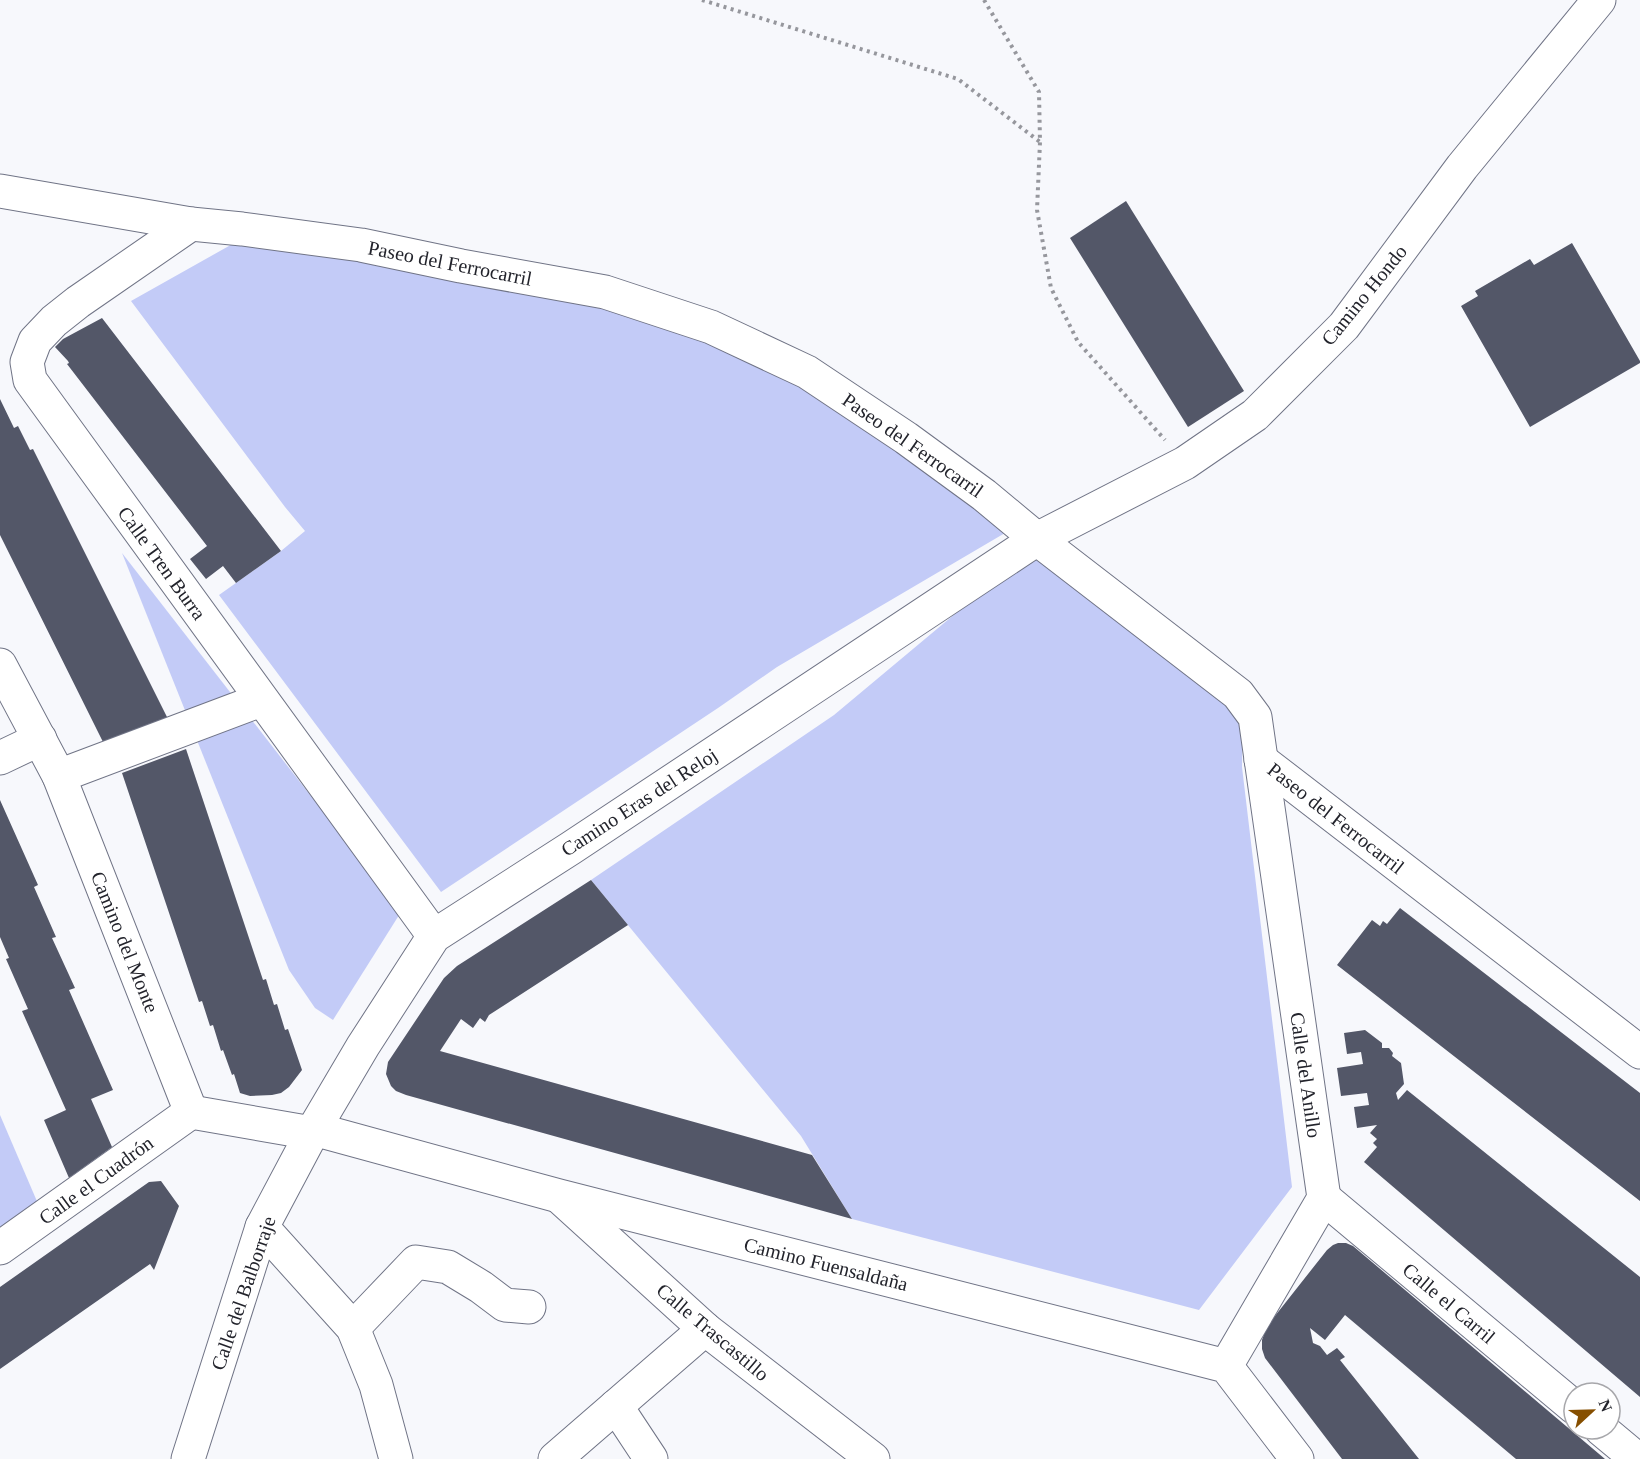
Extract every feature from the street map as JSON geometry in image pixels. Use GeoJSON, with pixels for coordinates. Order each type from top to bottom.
{"type":"FeatureCollection","features":[{"type":"Feature","properties":{"kind":"street","name":"Camino Hondo"},"geometry":{"type":"LineString","coordinates":[[1037,539],[1185,463],[1255,416],[1344,326],[1462,167],[1599,0]]}},
{"type":"Feature","properties":{"kind":"street","name":"Paseo del Ferrocarril"},"geometry":{"type":"LineString","coordinates":[[0,191],[191,224],[362,245],[461,266],[606,292],[711,327],[807,372],[906,438],[984,495],[1037,539],[1238,694],[1254,717],[1261,760],[1640,1052]]}},
{"type":"Feature","properties":{"kind":"street","name":"Calle Tren Burra"},"geometry":{"type":"LineString","coordinates":[[191,224],[54,321],[35,341],[27,362],[30,380],[434,936]]}},
{"type":"Feature","properties":{"kind":"street","name":"Camino Eras del Reloj"},"geometry":{"type":"LineString","coordinates":[[313,1131],[363,1046],[434,936],[1037,539]]}},
{"type":"Feature","properties":{"kind":"street","name":"Camino del Monte"},"geometry":{"type":"LineString","coordinates":[[0,665],[59,776],[191,1112]]}},
{"type":"Feature","properties":{"kind":"street"},"geometry":{"type":"LineString","coordinates":[[59,776],[261,700]]}},
{"type":"Feature","properties":{"kind":"street"},"geometry":{"type":"LineString","coordinates":[[0,758],[40,739]]}},
{"type":"Feature","properties":{"kind":"street","name":"Calle del Anillo"},"geometry":{"type":"LineString","coordinates":[[1261,760],[1324,1198]]}},
{"type":"Feature","properties":{"kind":"street"},"geometry":{"type":"LineString","coordinates":[[191,1112],[313,1131]]}},
{"type":"Feature","properties":{"kind":"street","name":"Calle el Cuadrón"},"geometry":{"type":"LineString","coordinates":[[0,1248],[191,1112]]}},
{"type":"Feature","properties":{"kind":"street","name":"Camino Fuensaldaña"},"geometry":{"type":"LineString","coordinates":[[313,1131],[1227,1366]]}},
{"type":"Feature","properties":{"kind":"street","name":"Calle del Balborraje"},"geometry":{"type":"LineString","coordinates":[[188,1459],[262,1227],[313,1131]]}},
{"type":"Feature","properties":{"kind":"street","name":"Calle Trascastillo"},"geometry":{"type":"LineString","coordinates":[[559,1196],[705,1329],[873,1459]]}},
{"type":"Feature","properties":{"kind":"street"},"geometry":{"type":"LineString","coordinates":[[1297,1459],[1227,1366],[1324,1198]]}},
{"type":"Feature","properties":{"kind":"street","name":"Calle el Carril"},"geometry":{"type":"LineString","coordinates":[[1324,1198],[1562,1397]]}},
{"type":"Feature","properties":{"kind":"street"},"geometry":{"type":"LineString","coordinates":[[262,1227],[352,1328],[376,1385],[396,1459]]}},
{"type":"Feature","properties":{"kind":"street"},"geometry":{"type":"LineString","coordinates":[[352,1328],[416,1262],[448,1267],[505,1305],[529,1307]]}},
{"type":"Feature","properties":{"kind":"street"},"geometry":{"type":"LineString","coordinates":[[555,1459],[705,1329]]}},
{"type":"Feature","properties":{"kind":"street"},"geometry":{"type":"LineString","coordinates":[[616,1406],[651,1459]]}},
{"type":"Feature","properties":{"kind":"street"},"geometry":{"type":"LineString","coordinates":[[1615,1441],[1637,1459]]}},
{"type":"Feature","properties":{"kind":"path"},"geometry":{"type":"LineString","coordinates":[[702,0],[958,79],[1040,142]]}},
{"type":"Feature","properties":{"kind":"path"},"geometry":{"type":"LineString","coordinates":[[984,0],[1039,92],[1040,142],[1037,210],[1052,288],[1078,342],[1185,463]]}},
{"type":"Feature","properties":{"kind":"shaded area"},"geometry":{"type":"Polygon","coordinates":[[[236,242],[606,298],[805,377],[980,501],[1005,533],[777,667],[441,892],[219,595],[305,531],[131,301],[236,242]]]}},
{"type":"Feature","properties":{"kind":"shaded area"},"geometry":{"type":"Polygon","coordinates":[[[1029,552],[1243,706],[1242,767],[1292,1187],[1199,1310],[852,1219],[801,1136],[591,880],[834,715],[1029,552]]]}},
{"type":"Feature","properties":{"kind":"shaded area"},"geometry":{"type":"Polygon","coordinates":[[[122,553],[401,912],[333,1020],[315,1008],[289,970],[122,553]]]}},
{"type":"Feature","properties":{"kind":"shaded area"},"geometry":{"type":"Polygon","coordinates":[[[0,1115],[39,1206],[0,1233],[0,1115]]]}},
{"type":"Feature","properties":{"kind":"building"},"geometry":{"type":"Polygon","coordinates":[[[1126,201],[1244,391],[1188,427],[1070,238],[1126,201]]]}},
{"type":"Feature","properties":{"kind":"building"},"geometry":{"type":"Polygon","coordinates":[[[1572,243],[1640,363],[1530,427],[1461,306],[1478,296],[1475,291],[1530,259],[1534,265],[1572,243]]]}},
{"type":"Feature","properties":{"kind":"building"},"geometry":{"type":"Polygon","coordinates":[[[102,318],[281,551],[236,583],[223,566],[206,579],[190,559],[207,546],[67,364],[68,361],[55,347],[63,339],[102,318]]]}},
{"type":"Feature","properties":{"kind":"building"},"geometry":{"type":"Polygon","coordinates":[[[0,399],[14,428],[18,426],[30,450],[33,449],[168,719],[103,742],[0,535],[0,399]]]}},
{"type":"Feature","properties":{"kind":"building"},"geometry":{"type":"Polygon","coordinates":[[[186,749],[263,980],[266,979],[274,1005],[277,1004],[285,1030],[288,1029],[302,1070],[289,1087],[281,1093],[250,1096],[240,1093],[234,1074],[232,1075],[223,1050],[221,1051],[213,1025],[210,1026],[202,1001],[199,1002],[122,773],[186,749]]]}},
{"type":"Feature","properties":{"kind":"building"},"geometry":{"type":"Polygon","coordinates":[[[0,800],[38,885],[34,887],[56,937],[52,938],[75,988],[69,990],[113,1090],[91,1099],[112,1147],[69,1178],[44,1120],[66,1110],[22,1011],[28,1009],[6,959],[9,958],[0,937],[0,800]]]}},
{"type":"Feature","properties":{"kind":"building"},"geometry":{"type":"Polygon","coordinates":[[[591,880],[628,925],[489,1015],[485,1022],[480,1018],[473,1028],[461,1019],[440,1051],[812,1155],[852,1219],[406,1095],[391,1086],[386,1074],[388,1062],[444,978],[457,966],[591,880]]]}},
{"type":"Feature","properties":{"kind":"building"},"geometry":{"type":"Polygon","coordinates":[[[1400,908],[1640,1093],[1640,1201],[1337,965],[1372,920],[1380,926],[1383,921],[1387,924],[1400,908]]]}},
{"type":"Feature","properties":{"kind":"building"},"geometry":{"type":"Polygon","coordinates":[[[1365,1030],[1382,1043],[1382,1048],[1389,1048],[1393,1053],[1392,1056],[1401,1063],[1404,1084],[1396,1093],[1398,1100],[1407,1090],[1640,1277],[1640,1397],[1364,1162],[1377,1147],[1373,1143],[1377,1139],[1370,1133],[1377,1125],[1357,1128],[1354,1107],[1369,1105],[1367,1093],[1341,1096],[1337,1068],[1363,1064],[1361,1052],[1347,1054],[1344,1033],[1365,1030]]]}},
{"type":"Feature","properties":{"kind":"building"},"geometry":{"type":"Polygon","coordinates":[[[161,1181],[179,1206],[154,1270],[150,1264],[0,1369],[0,1287],[149,1182],[161,1181]]]}},
{"type":"Feature","properties":{"kind":"building"},"geometry":{"type":"Polygon","coordinates":[[[1346,1243],[1353,1246],[1562,1423],[1562,1441],[1584,1441],[1605,1459],[1516,1459],[1345,1315],[1325,1340],[1310,1328],[1313,1343],[1320,1346],[1327,1355],[1337,1348],[1345,1357],[1340,1360],[1419,1459],[1342,1459],[1265,1358],[1262,1349],[1262,1340],[1267,1326],[1333,1245],[1346,1243]]]}}]}
